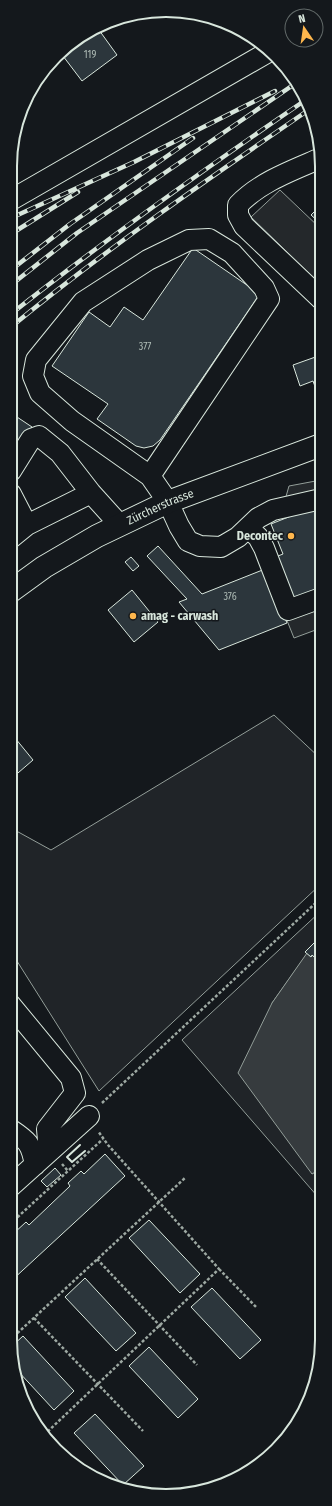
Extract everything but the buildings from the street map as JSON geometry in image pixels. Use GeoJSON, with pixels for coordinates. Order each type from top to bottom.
{"type":"FeatureCollection","features":[{"type":"Feature","properties":{"kind":"main road","name":"Zürcherstrasse"},"geometry":{"type":"LineString","coordinates":[[17,587],[44,567],[97,536],[168,502],[315,447]]}},
{"type":"Feature","properties":{"kind":"street"},"geometry":{"type":"LineString","coordinates":[[17,197],[264,54]]}},
{"type":"Feature","properties":{"kind":"street"},"geometry":{"type":"LineString","coordinates":[[315,161],[274,178],[248,195],[238,205],[238,215],[244,226],[315,293]]}},
{"type":"Feature","properties":{"kind":"street"},"geometry":{"type":"LineString","coordinates":[[150,476],[269,299],[264,288],[232,252],[209,239],[188,240],[148,260],[83,302],[36,360],[33,376],[40,393],[72,421],[150,476],[168,502],[188,541],[200,546],[221,547],[238,537],[258,518],[273,510],[315,500]]}},
{"type":"Feature","properties":{"kind":"street"},"geometry":{"type":"LineString","coordinates":[[17,461],[31,439],[39,436],[60,453],[120,525]]}},
{"type":"Feature","properties":{"kind":"street"},"geometry":{"type":"LineString","coordinates":[[17,533],[27,525],[92,493]]}},
{"type":"Feature","properties":{"kind":"street"},"geometry":{"type":"LineString","coordinates":[[17,506],[27,525]]}},
{"type":"Feature","properties":{"kind":"street"},"geometry":{"type":"LineString","coordinates":[[248,528],[258,537],[264,548],[288,610],[315,600]]}},
{"type":"Feature","properties":{"kind":"street"},"geometry":{"type":"LineString","coordinates":[[17,1012],[71,1078],[75,1093],[47,1129],[42,1159]]}},
{"type":"Feature","properties":{"kind":"street"},"geometry":{"type":"LineString","coordinates":[[17,1181],[89,1116]]}},
{"type":"Feature","properties":{"kind":"street"},"geometry":{"type":"LineString","coordinates":[[17,1134],[29,1143],[32,1150],[42,1159]]}},
{"type":"Feature","properties":{"kind":"path"},"geometry":{"type":"LineString","coordinates":[[257,1308],[219,1269],[103,1139],[89,1116],[315,904]]}},
{"type":"Feature","properties":{"kind":"path"},"geometry":{"type":"LineString","coordinates":[[17,1218],[103,1139]]}},
{"type":"Feature","properties":{"kind":"path"},"geometry":{"type":"LineString","coordinates":[[17,1334],[186,1177]]}},
{"type":"Feature","properties":{"kind":"path"},"geometry":{"type":"LineString","coordinates":[[97,1259],[197,1365]]}},
{"type":"Feature","properties":{"kind":"path"},"geometry":{"type":"LineString","coordinates":[[48,1431],[219,1269]]}},
{"type":"Feature","properties":{"kind":"path"},"geometry":{"type":"LineString","coordinates":[[34,1318],[143,1431]]}},
{"type":"Feature","properties":{"kind":"shaded area"},"geometry":{"type":"Polygon","coordinates":[[[280,190],[315,223],[315,279],[251,217],[280,190]]]}},
{"type":"Feature","properties":{"kind":"shaded area"},"geometry":{"type":"Polygon","coordinates":[[[315,481],[315,494],[285,500],[289,486],[315,481]]]}},
{"type":"Feature","properties":{"kind":"shaded area"},"geometry":{"type":"Polygon","coordinates":[[[315,607],[315,630],[294,638],[286,618],[315,607]]]}},
{"type":"Feature","properties":{"kind":"shaded area"},"geometry":{"type":"Polygon","coordinates":[[[274,715],[315,753],[315,890],[99,1091],[17,961],[17,831],[51,850],[274,715]]]}},
{"type":"Feature","properties":{"kind":"shaded area"},"geometry":{"type":"Polygon","coordinates":[[[315,917],[315,958],[307,954],[272,1003],[312,1174],[315,1172],[315,1194],[182,1040],[315,917]]]}},
{"type":"Feature","properties":{"kind":"shaded area"},"geometry":{"type":"Polygon","coordinates":[[[307,953],[311,957],[312,955],[315,958],[315,1172],[312,1174],[238,1073],[272,1003],[307,953]]]}},
{"type":"Feature","properties":{"kind":"railway"},"geometry":{"type":"LineString","coordinates":[[17,280],[77,233],[292,86]]}},
{"type":"Feature","properties":{"kind":"railway"},"geometry":{"type":"LineString","coordinates":[[17,215],[134,162],[275,91]]}},
{"type":"Feature","properties":{"kind":"railway"},"geometry":{"type":"LineString","coordinates":[[17,309],[157,204],[301,103]]}},
{"type":"Feature","properties":{"kind":"railway"},"geometry":{"type":"LineString","coordinates":[[17,322],[120,242],[305,112]]}},
{"type":"Feature","properties":{"kind":"railway"},"geometry":{"type":"LineString","coordinates":[[17,265],[70,224],[193,138]]}},
{"type":"Feature","properties":{"kind":"railway"},"geometry":{"type":"LineString","coordinates":[[17,230],[78,192]]}},
{"type":"Feature","properties":{"kind":"wall"},"geometry":{"type":"LineString","coordinates":[[80,1145],[67,1157],[72,1162],[85,1151]]}},
{"type":"Feature","properties":{"kind":"place","name":"Decontec"},"geometry":{"type":"Point","coordinates":[291,536]}},
{"type":"Feature","properties":{"kind":"place","name":"amag - carwash"},"geometry":{"type":"Point","coordinates":[133,616]}}]}
